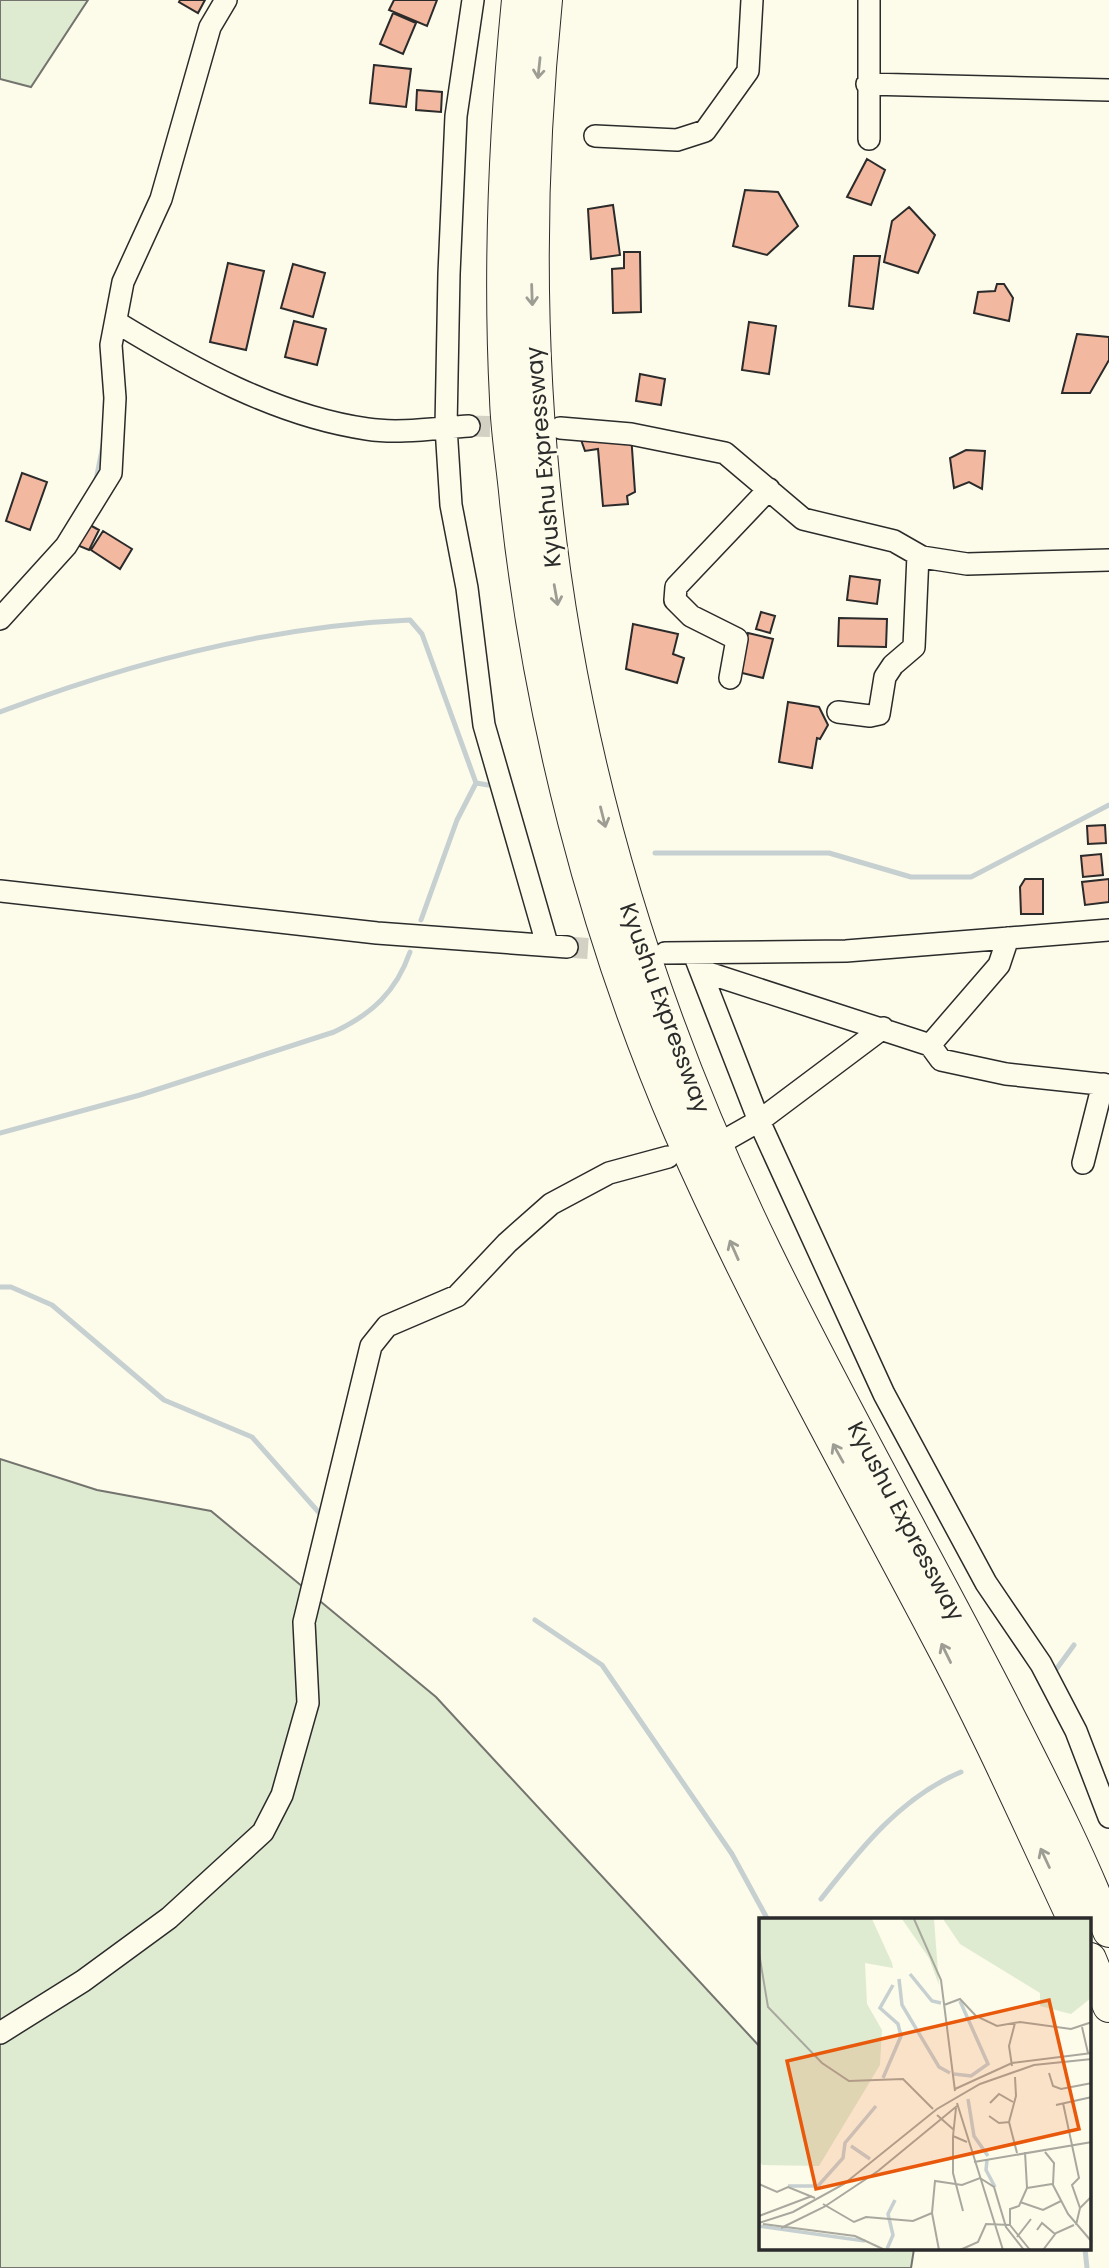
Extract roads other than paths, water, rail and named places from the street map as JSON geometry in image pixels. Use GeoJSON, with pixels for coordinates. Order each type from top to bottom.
{"type":"FeatureCollection","features":[{"type":"Feature","properties":{"kind":"highway","name":"Kyushu Expressway"},"geometry":{"type":"LineString","coordinates":[[518,0],[508,100],[503,249],[506,402],[524,579],[551,728],[592,886],[678,1128],[740,1263],[800,1383],[938,1637],[1073,1918]]}},
{"type":"Feature","properties":{"kind":"highway","name":"Kyushu Expressway"},"geometry":{"type":"LineString","coordinates":[[546,0],[536,101],[531,248],[536,403],[555,590],[579,723],[618,878],[657,996],[704,1119],[764,1250],[1040,1777],[1109,1931]]}},
{"type":"Feature","properties":{"kind":"highway"},"geometry":{"type":"LineString","coordinates":[[1092,1964],[1109,2006]]}},
{"type":"Feature","properties":{"kind":"street"},"geometry":{"type":"LineString","coordinates":[[0,619],[66,545],[111,473],[115,398],[111,345],[123,282],[161,200],[210,26],[226,0]]}},
{"type":"Feature","properties":{"kind":"street"},"geometry":{"type":"LineString","coordinates":[[0,891],[377,933],[557,945],[484,725],[467,588],[452,505],[446,427],[456,116],[473,0]]}},
{"type":"Feature","properties":{"kind":"street"},"geometry":{"type":"LineString","coordinates":[[595,136],[677,141],[705,131],[748,71],[752,0]]}},
{"type":"Feature","properties":{"kind":"street"},"geometry":{"type":"LineString","coordinates":[[869,0],[869,139]]}},
{"type":"Feature","properties":{"kind":"street"},"geometry":{"type":"LineString","coordinates":[[867,84],[1109,90]]}},
{"type":"Feature","properties":{"kind":"street"},"geometry":{"type":"LineString","coordinates":[[116,322],[180,359],[242,390],[300,414],[369,430],[469,426]]}},
{"type":"Feature","properties":{"kind":"street"},"geometry":{"type":"LineString","coordinates":[[560,428],[631,434],[725,453],[803,519],[894,541],[918,555],[967,564],[1109,559]]}},
{"type":"Feature","properties":{"kind":"street"},"geometry":{"type":"LineString","coordinates":[[730,678],[737,639],[691,616],[675,600],[676,587],[769,489]]}},
{"type":"Feature","properties":{"kind":"street"},"geometry":{"type":"LineString","coordinates":[[838,712],[870,716],[879,714],[886,677],[893,665],[914,647],[918,555]]}},
{"type":"Feature","properties":{"kind":"street"},"geometry":{"type":"LineString","coordinates":[[698,963],[1109,930]]}},
{"type":"Feature","properties":{"kind":"street"},"geometry":{"type":"LineString","coordinates":[[930,1045],[999,965],[1009,938]]}},
{"type":"Feature","properties":{"kind":"street"},"geometry":{"type":"LineString","coordinates":[[665,953],[930,1045],[941,1060],[1006,1074],[1106,1084],[1083,1163]]}},
{"type":"Feature","properties":{"kind":"street"},"geometry":{"type":"LineString","coordinates":[[698,963],[759,1121],[884,1394],[986,1583],[1041,1664],[1065,1709],[1109,1816]]}},
{"type":"Feature","properties":{"kind":"street"},"geometry":{"type":"LineString","coordinates":[[729,1138],[759,1121],[883,1028]]}},
{"type":"Feature","properties":{"kind":"street"},"geometry":{"type":"LineString","coordinates":[[0,2033],[83,1981],[169,1918],[263,1832],[282,1795],[308,1703],[304,1622],[371,1346],[387,1326],[457,1296],[507,1243],[551,1204],[610,1173],[667,1157]]}},
{"type":"Feature","properties":{"kind":"waterway"},"geometry":{"type":"LineString","coordinates":[[96,480],[103,445]]}},
{"type":"Feature","properties":{"kind":"waterway"},"geometry":{"type":"LineString","coordinates":[[0,712],[99,678],[201,650],[305,630],[410,620],[422,634],[476,783],[457,820],[421,920]]}},
{"type":"Feature","properties":{"kind":"waterway"},"geometry":{"type":"LineString","coordinates":[[476,783],[488,785]]}},
{"type":"Feature","properties":{"kind":"waterway"},"geometry":{"type":"LineString","coordinates":[[655,853],[829,853],[911,877],[971,877],[1109,805]]}},
{"type":"Feature","properties":{"kind":"waterway"},"geometry":{"type":"LineString","coordinates":[[0,1133],[140,1095],[334,1032],[360,1018],[381,1000],[398,979],[410,952]]}},
{"type":"Feature","properties":{"kind":"waterway"},"geometry":{"type":"LineString","coordinates":[[0,1287],[11,1287],[52,1305],[164,1400],[252,1437],[322,1516]]}},
{"type":"Feature","properties":{"kind":"waterway"},"geometry":{"type":"LineString","coordinates":[[535,1620],[602,1665],[732,1854],[767,1918]]}},
{"type":"Feature","properties":{"kind":"waterway"},"geometry":{"type":"LineString","coordinates":[[1055,1671],[1074,1645]]}},
{"type":"Feature","properties":{"kind":"waterway"},"geometry":{"type":"LineString","coordinates":[[821,1899],[883,1826],[919,1795],[961,1772]]}},
{"type":"Feature","properties":{"kind":"waterway"},"geometry":{"type":"LineString","coordinates":[[1085,2250],[1087,2268]]}},
{"type":"Feature","properties":{"kind":"tunnel"},"geometry":{"type":"LineString","coordinates":[[469,426],[519,427]]}},
{"type":"Feature","properties":{"kind":"tunnel"},"geometry":{"type":"LineString","coordinates":[[567,947],[624,951]]}}]}
